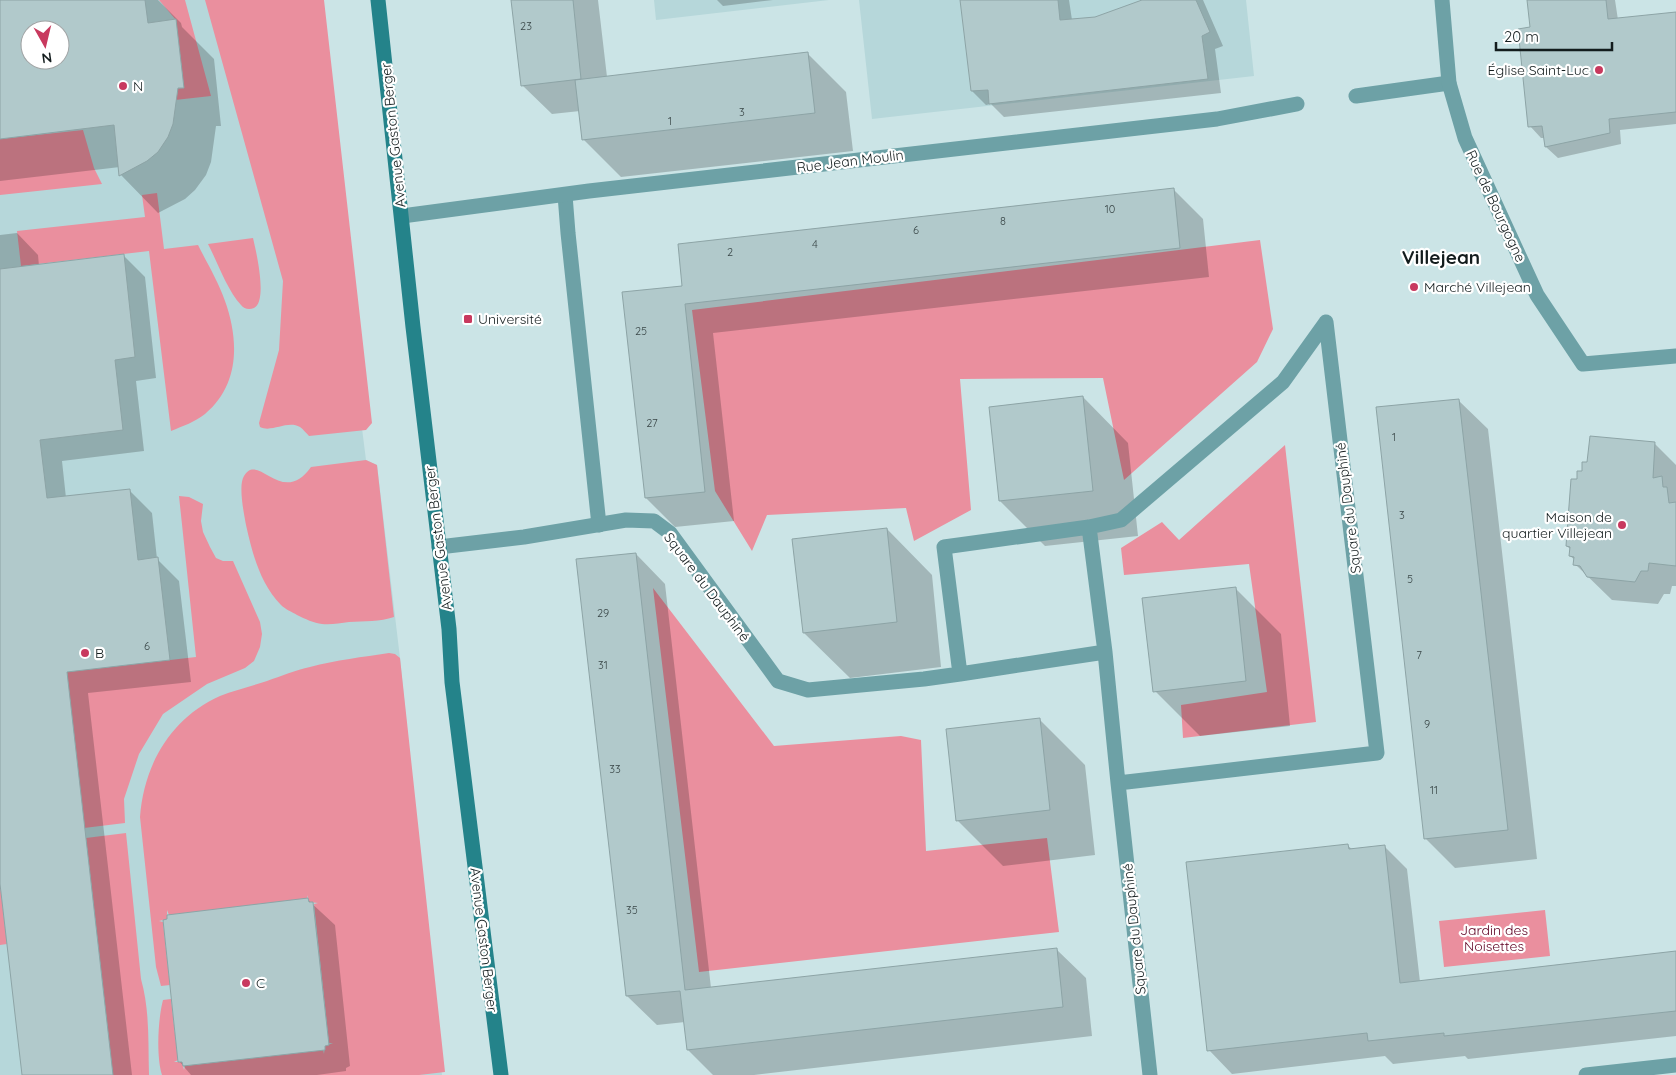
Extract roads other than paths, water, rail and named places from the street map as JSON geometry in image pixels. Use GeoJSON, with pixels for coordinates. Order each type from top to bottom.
{"type":"FeatureCollection","features":[{"type":"Feature","properties":{"kind":"street","name":"Avenue Gaston Berger"},"geometry":{"type":"LineString","coordinates":[[378,0],[454,692],[501,1075]]}},
{"type":"Feature","properties":{"kind":"street","name":"Rue de Bourgogne"},"geometry":{"type":"LineString","coordinates":[[1442,0],[1449,83],[1465,138],[1537,295],[1583,364],[1676,356]]}},
{"type":"Feature","properties":{"kind":"street"},"geometry":{"type":"LineString","coordinates":[[1356,96],[1449,83]]}},
{"type":"Feature","properties":{"kind":"street","name":"Rue Jean Moulin"},"geometry":{"type":"LineString","coordinates":[[402,216],[565,195],[1217,119],[1297,104]]}},
{"type":"Feature","properties":{"kind":"street"},"geometry":{"type":"LineString","coordinates":[[565,195],[599,525]]}},
{"type":"Feature","properties":{"kind":"street","name":"Square du Dauphiné"},"geometry":{"type":"LineString","coordinates":[[960,674],[944,547],[1089,528],[1121,520],[1283,382],[1326,322],[1377,753],[1118,783]]}},
{"type":"Feature","properties":{"kind":"street","name":"Square du Dauphiné"},"geometry":{"type":"LineString","coordinates":[[439,547],[524,537],[626,520],[654,522],[670,533],[778,681],[808,690],[924,679],[1105,652]]}},
{"type":"Feature","properties":{"kind":"street","name":"Square du Dauphiné"},"geometry":{"type":"LineString","coordinates":[[1089,528],[1105,652],[1150,1075]]}},
{"type":"Feature","properties":{"kind":"street"},"geometry":{"type":"LineString","coordinates":[[1586,1075],[1676,1065]]}},
{"type":"Feature","properties":{"kind":"place","name":"Église Saint-Luc"},"geometry":{"type":"Point","coordinates":[1599,70]}},
{"type":"Feature","properties":{"kind":"place","name":"N"},"geometry":{"type":"Point","coordinates":[123,86]}},
{"type":"Feature","properties":{"kind":"place","name":"Marché Villejean"},"geometry":{"type":"Point","coordinates":[1414,287]}},
{"type":"Feature","properties":{"kind":"place","name":"Université"},"geometry":{"type":"Point","coordinates":[468,319]}},
{"type":"Feature","properties":{"kind":"place","name":"Maison de quartier Villejean"},"geometry":{"type":"Point","coordinates":[1622,525]}},
{"type":"Feature","properties":{"kind":"place","name":"B"},"geometry":{"type":"Point","coordinates":[85,653]}},
{"type":"Feature","properties":{"kind":"place","name":"C"},"geometry":{"type":"Point","coordinates":[246,983]}},
{"type":"Feature","properties":{"kind":"district","name":"Villejean"},"geometry":{"type":"Point","coordinates":[1441,257]}},
{"type":"Feature","properties":{"kind":"park label","name":"Jardin des Noisettes"},"geometry":{"type":"Point","coordinates":[1494,938]}}]}
